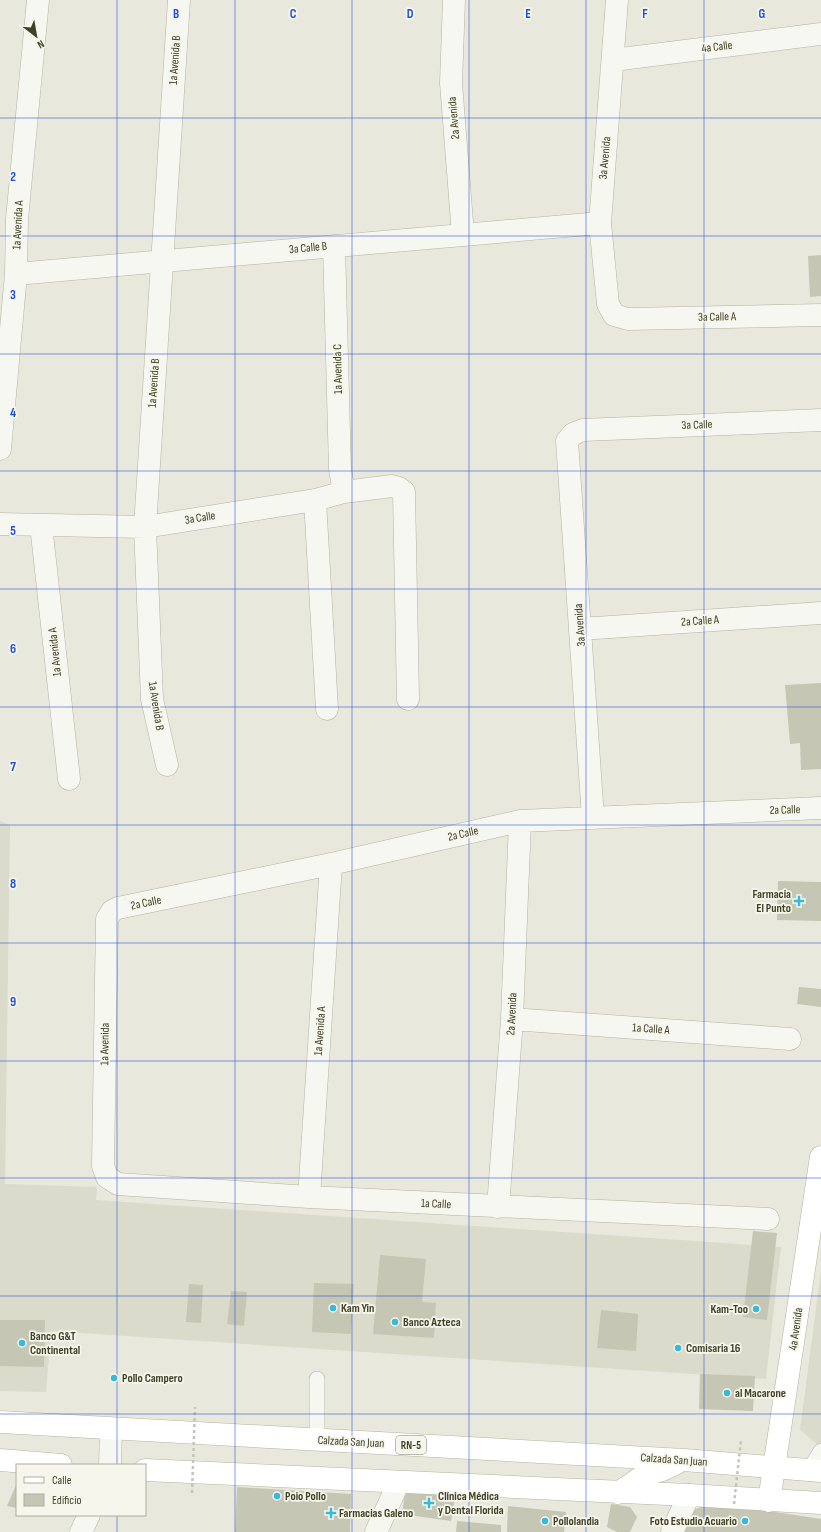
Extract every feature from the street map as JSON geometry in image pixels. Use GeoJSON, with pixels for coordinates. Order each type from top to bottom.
{"type":"FeatureCollection","features":[{"type":"Feature","properties":{"kind":"main road","name":"4a Avenida"},"geometry":{"type":"LineString","coordinates":[[770,1501],[814,1248],[821,1157]]}},
{"type":"Feature","properties":{"kind":"main road","name":"Calzada San Juan"},"geometry":{"type":"LineString","coordinates":[[0,1422],[684,1460],[815,1470]]}},
{"type":"Feature","properties":{"kind":"main road"},"geometry":{"type":"LineString","coordinates":[[0,1460],[49,1464]]}},
{"type":"Feature","properties":{"kind":"main road"},"geometry":{"type":"LineString","coordinates":[[618,1493],[646,1474],[662,1470],[684,1460]]}},
{"type":"Feature","properties":{"kind":"main road"},"geometry":{"type":"LineString","coordinates":[[146,1470],[618,1493],[689,1495],[821,1504]]}},
{"type":"Feature","properties":{"kind":"street","name":"1a Avenida A"},"geometry":{"type":"LineString","coordinates":[[0,450],[16,274],[8,219],[38,0]]}},
{"type":"Feature","properties":{"kind":"street","name":"1a Avenida B"},"geometry":{"type":"LineString","coordinates":[[167,765],[152,699],[145,527],[179,0]]}},
{"type":"Feature","properties":{"kind":"street","name":"2a Avenida"},"geometry":{"type":"LineString","coordinates":[[454,0],[451,83],[463,235]]}},
{"type":"Feature","properties":{"kind":"street","name":"3a Avenida"},"geometry":{"type":"LineString","coordinates":[[614,315],[608,304],[600,223],[617,0]]}},
{"type":"Feature","properties":{"kind":"street","name":"4a Calle"},"geometry":{"type":"LineString","coordinates":[[613,60],[821,34]]}},
{"type":"Feature","properties":{"kind":"street","name":"3a Calle B"},"geometry":{"type":"LineString","coordinates":[[16,274],[600,223]]}},
{"type":"Feature","properties":{"kind":"street","name":"1a Avenida C"},"geometry":{"type":"LineString","coordinates":[[334,246],[340,469],[344,492]]}},
{"type":"Feature","properties":{"kind":"street","name":"3a Calle A"},"geometry":{"type":"LineString","coordinates":[[614,315],[628,319],[821,315]]}},
{"type":"Feature","properties":{"kind":"street","name":"3a Calle"},"geometry":{"type":"LineString","coordinates":[[573,434],[583,430],[821,420]]}},
{"type":"Feature","properties":{"kind":"street","name":"3a Avenida"},"geometry":{"type":"LineString","coordinates":[[573,434],[567,441],[593,818]]}},
{"type":"Feature","properties":{"kind":"street","name":"3a Calle"},"geometry":{"type":"LineString","coordinates":[[0,524],[145,527],[315,500],[344,492],[392,486],[398,488],[404,492],[408,698]]}},
{"type":"Feature","properties":{"kind":"street"},"geometry":{"type":"LineString","coordinates":[[315,500],[327,709]]}},
{"type":"Feature","properties":{"kind":"street","name":"1a Avenida A"},"geometry":{"type":"LineString","coordinates":[[41,525],[69,779]]}},
{"type":"Feature","properties":{"kind":"street","name":"2a Calle A"},"geometry":{"type":"LineString","coordinates":[[580,629],[821,613]]}},
{"type":"Feature","properties":{"kind":"street","name":"2a Calle"},"geometry":{"type":"LineString","coordinates":[[112,911],[118,908],[331,864],[520,821],[821,808]]}},
{"type":"Feature","properties":{"kind":"street","name":"2a Avenida"},"geometry":{"type":"LineString","coordinates":[[498,1207],[512,1019],[520,821]]}},
{"type":"Feature","properties":{"kind":"street","name":"1a Avenida A"},"geometry":{"type":"LineString","coordinates":[[309,1197],[331,864]]}},
{"type":"Feature","properties":{"kind":"street","name":"1a Avenida"},"geometry":{"type":"LineString","coordinates":[[107,1177],[103,1166],[106,919],[112,911]]}},
{"type":"Feature","properties":{"kind":"street","name":"1a Calle A"},"geometry":{"type":"LineString","coordinates":[[512,1019],[790,1039]]}},
{"type":"Feature","properties":{"kind":"street","name":"1a Calle"},"geometry":{"type":"LineString","coordinates":[[107,1177],[118,1184],[309,1197],[768,1219]]}},
{"type":"Feature","properties":{"kind":"street"},"geometry":{"type":"LineString","coordinates":[[110,1464],[111,1429]]}},
{"type":"Feature","properties":{"kind":"street"},"geometry":{"type":"LineString","coordinates":[[376,1532],[399,1482]]}},
{"type":"Feature","properties":{"kind":"street"},"geometry":{"type":"LineString","coordinates":[[672,1532],[689,1495]]}},
{"type":"Feature","properties":{"kind":"street"},"geometry":{"type":"LineString","coordinates":[[81,1532],[89,1516]]}},
{"type":"Feature","properties":{"kind":"lane"},"geometry":{"type":"LineString","coordinates":[[317,1379],[317,1440]]}},
{"type":"Feature","properties":{"kind":"lane"},"geometry":{"type":"LineString","coordinates":[[815,1470],[821,1451]]}},
{"type":"Feature","properties":{"kind":"path"},"geometry":{"type":"LineString","coordinates":[[192,1493],[195,1407]]}},
{"type":"Feature","properties":{"kind":"path"},"geometry":{"type":"LineString","coordinates":[[734,1504],[741,1440]]}},
{"type":"Feature","properties":{"kind":"shaded area"},"geometry":{"type":"Polygon","coordinates":[[[0,821],[10,825],[5,1184],[97,1187],[96,1200],[781,1247],[766,1379],[51,1331],[46,1392],[0,1391],[0,821]]]}},
{"type":"Feature","properties":{"kind":"shaded area"},"geometry":{"type":"Polygon","coordinates":[[[821,1270],[821,1446],[800,1430],[821,1270]]]}},
{"type":"Feature","properties":{"kind":"building"},"geometry":{"type":"Polygon","coordinates":[[[821,255],[821,296],[810,297],[808,256],[821,255]]]}},
{"type":"Feature","properties":{"kind":"building"},"geometry":{"type":"Polygon","coordinates":[[[821,683],[821,769],[801,770],[800,743],[790,744],[785,685],[821,683]]]}},
{"type":"Feature","properties":{"kind":"building","name":"Farmacia El Punto"},"geometry":{"type":"Polygon","coordinates":[[[778,881],[821,882],[821,921],[777,920],[778,881]]]}},
{"type":"Feature","properties":{"kind":"building"},"geometry":{"type":"Polygon","coordinates":[[[799,987],[821,989],[821,1007],[797,1004],[799,987]]]}},
{"type":"Feature","properties":{"kind":"building"},"geometry":{"type":"Polygon","coordinates":[[[753,1231],[777,1233],[767,1320],[743,1317],[753,1231]]]}},
{"type":"Feature","properties":{"kind":"building"},"geometry":{"type":"Polygon","coordinates":[[[380,1255],[426,1259],[422,1302],[436,1303],[434,1338],[373,1334],[380,1255]]]}},
{"type":"Feature","properties":{"kind":"building","name":"Kam Yin"},"geometry":{"type":"Polygon","coordinates":[[[314,1283],[354,1284],[351,1334],[312,1332],[314,1283]]]}},
{"type":"Feature","properties":{"kind":"building"},"geometry":{"type":"Polygon","coordinates":[[[189,1284],[203,1285],[201,1323],[186,1322],[189,1284]]]}},
{"type":"Feature","properties":{"kind":"building"},"geometry":{"type":"Polygon","coordinates":[[[231,1291],[247,1292],[244,1326],[227,1324],[231,1291]]]}},
{"type":"Feature","properties":{"kind":"building"},"geometry":{"type":"Polygon","coordinates":[[[601,1310],[638,1314],[636,1351],[597,1348],[601,1310]]]}},
{"type":"Feature","properties":{"kind":"building","name":"Banco G&T Continental"},"geometry":{"type":"Polygon","coordinates":[[[0,1320],[45,1320],[44,1367],[0,1366],[0,1320]]]}},
{"type":"Feature","properties":{"kind":"building","name":"al Macarone"},"geometry":{"type":"Polygon","coordinates":[[[700,1374],[755,1376],[753,1411],[699,1409],[700,1374]]]}},
{"type":"Feature","properties":{"kind":"building"},"geometry":{"type":"Polygon","coordinates":[[[16,1485],[16,1508],[7,1506],[16,1485]]]}},
{"type":"Feature","properties":{"kind":"building"},"geometry":{"type":"Polygon","coordinates":[[[237,1487],[351,1494],[350,1532],[235,1532],[237,1487]]]}},
{"type":"Feature","properties":{"kind":"building","name":"Clínica Médica y Dental Florida"},"geometry":{"type":"Polygon","coordinates":[[[456,1492],[451,1521],[402,1514],[405,1493],[456,1492]]]}},
{"type":"Feature","properties":{"kind":"building"},"geometry":{"type":"Polygon","coordinates":[[[611,1504],[630,1507],[637,1517],[630,1532],[617,1532],[607,1527],[611,1504]]]}},
{"type":"Feature","properties":{"kind":"building"},"geometry":{"type":"Polygon","coordinates":[[[705,1505],[756,1509],[821,1519],[821,1532],[680,1532],[694,1510],[705,1505]]]}},
{"type":"Feature","properties":{"kind":"building"},"geometry":{"type":"Polygon","coordinates":[[[508,1506],[566,1512],[564,1532],[507,1532],[508,1506]]]}},
{"type":"Feature","properties":{"kind":"building"},"geometry":{"type":"Polygon","coordinates":[[[457,1521],[501,1525],[501,1532],[456,1532],[457,1521]]]}},
{"type":"Feature","properties":{"kind":"place","name":"Farmacia El Punto"},"geometry":{"type":"Point","coordinates":[799,901]}},
{"type":"Feature","properties":{"kind":"place","name":"Kam Yin"},"geometry":{"type":"Point","coordinates":[333,1308]}},
{"type":"Feature","properties":{"kind":"place","name":"Kam-Too"},"geometry":{"type":"Point","coordinates":[756,1309]}},
{"type":"Feature","properties":{"kind":"place","name":"Banco Azteca"},"geometry":{"type":"Point","coordinates":[395,1322]}},
{"type":"Feature","properties":{"kind":"place","name":"Banco G&T Continental"},"geometry":{"type":"Point","coordinates":[22,1343]}},
{"type":"Feature","properties":{"kind":"place","name":"Comisaria 16"},"geometry":{"type":"Point","coordinates":[678,1348]}},
{"type":"Feature","properties":{"kind":"place","name":"Pollo Campero"},"geometry":{"type":"Point","coordinates":[114,1378]}},
{"type":"Feature","properties":{"kind":"place","name":"al Macarone"},"geometry":{"type":"Point","coordinates":[727,1393]}},
{"type":"Feature","properties":{"kind":"place","name":"Poio Pollo"},"geometry":{"type":"Point","coordinates":[277,1496]}},
{"type":"Feature","properties":{"kind":"place","name":"Clínica Médica y Dental Florida"},"geometry":{"type":"Point","coordinates":[429,1503]}},
{"type":"Feature","properties":{"kind":"place","name":"Farmacias Galeno"},"geometry":{"type":"Point","coordinates":[331,1513]}},
{"type":"Feature","properties":{"kind":"place","name":"Pollolandia"},"geometry":{"type":"Point","coordinates":[545,1521]}},
{"type":"Feature","properties":{"kind":"place","name":"Foto Estudio Acuario"},"geometry":{"type":"Point","coordinates":[745,1521]}}]}
